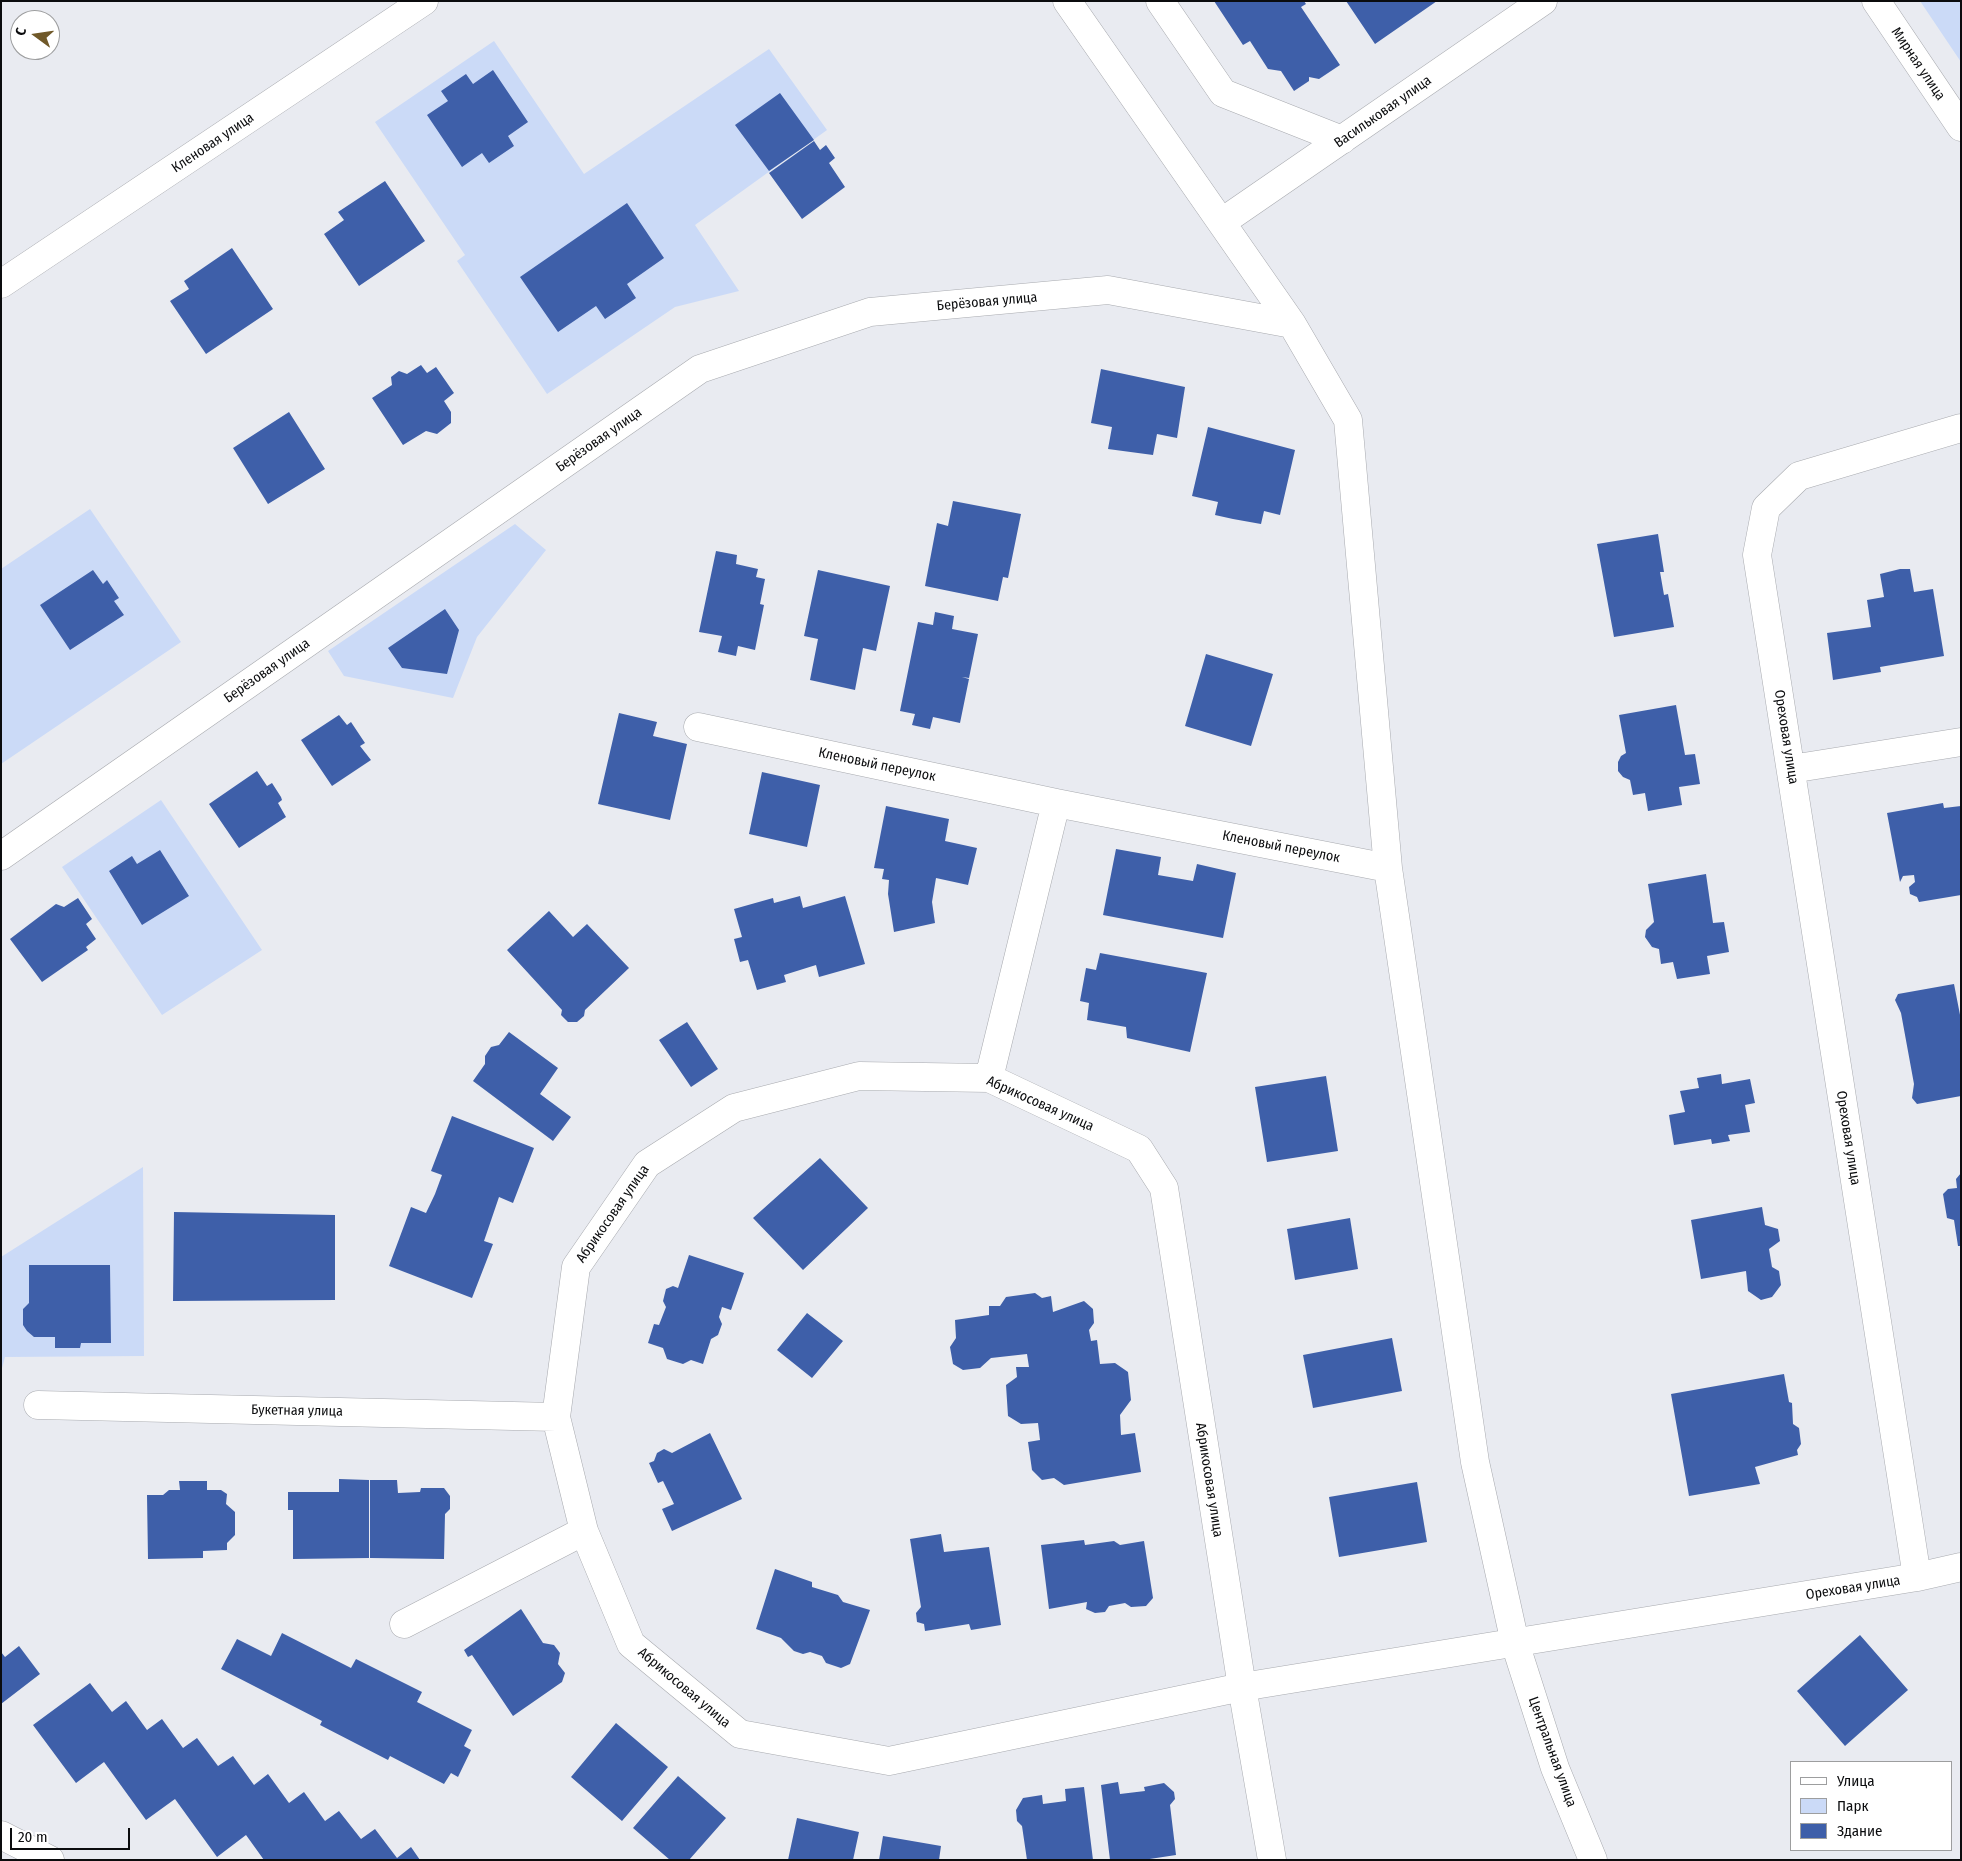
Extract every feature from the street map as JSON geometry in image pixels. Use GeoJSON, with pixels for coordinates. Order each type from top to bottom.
{"type":"FeatureCollection","features":[{"type":"Feature","properties":{"kind":"street","name":"Кленовая улица"},"geometry":{"type":"LineString","coordinates":[[1,284],[424,1]]}},
{"type":"Feature","properties":{"kind":"street","name":"Центральная улица"},"geometry":{"type":"LineString","coordinates":[[1067,1],[1292,324],[1348,420],[1388,868],[1475,1462],[1515,1643],[1555,1768],[1593,1860]]}},
{"type":"Feature","properties":{"kind":"street"},"geometry":{"type":"LineString","coordinates":[[1160,1],[1223,93],[1342,140]]}},
{"type":"Feature","properties":{"kind":"street","name":"Васильковая улица"},"geometry":{"type":"LineString","coordinates":[[1222,222],[1543,1]]}},
{"type":"Feature","properties":{"kind":"street","name":"Мирная улица"},"geometry":{"type":"LineString","coordinates":[[1876,1],[1961,127]]}},
{"type":"Feature","properties":{"kind":"street","name":"Берёзовая улица"},"geometry":{"type":"LineString","coordinates":[[1,856],[700,369],[870,312],[1108,290],[1292,324]]}},
{"type":"Feature","properties":{"kind":"street","name":"Ореховая улица"},"geometry":{"type":"LineString","coordinates":[[1515,1643],[1917,1577],[1757,555],[1766,508],[1799,476],[1961,428]]}},
{"type":"Feature","properties":{"kind":"street","name":"Кленовый переулок"},"geometry":{"type":"LineString","coordinates":[[698,727],[1056,803],[1388,868]]}},
{"type":"Feature","properties":{"kind":"street"},"geometry":{"type":"LineString","coordinates":[[1791,769],[1961,742]]}},
{"type":"Feature","properties":{"kind":"street"},"geometry":{"type":"LineString","coordinates":[[989,1078],[1056,803]]}},
{"type":"Feature","properties":{"kind":"street","name":"Абрикосовая улица"},"geometry":{"type":"LineString","coordinates":[[1272,1860],[1242,1686],[1164,1188],[1139,1149],[989,1078],[859,1076],[734,1108],[647,1164],[576,1267],[556,1417],[584,1531],[631,1644],[740,1734],[889,1761],[1242,1686],[1515,1643]]}},
{"type":"Feature","properties":{"kind":"street","name":"Букетная улица"},"geometry":{"type":"LineString","coordinates":[[38,1406],[556,1417]]}},
{"type":"Feature","properties":{"kind":"street"},"geometry":{"type":"LineString","coordinates":[[404,1624],[584,1531]]}},
{"type":"Feature","properties":{"kind":"street"},"geometry":{"type":"LineString","coordinates":[[1917,1577],[1961,1568]]}},
{"type":"Feature","properties":{"kind":"street"},"geometry":{"type":"LineString","coordinates":[[1,1835],[50,1860]]}},
{"type":"Feature","properties":{"kind":"green space"},"geometry":{"type":"Polygon","coordinates":[[[1920,1],[1961,1],[1961,62],[1920,1]]]}},
{"type":"Feature","properties":{"kind":"green space"},"geometry":{"type":"Polygon","coordinates":[[[494,41],[584,174],[769,49],[827,130],[695,225],[739,291],[675,307],[547,394],[457,261],[465,255],[375,122],[494,41]]]}},
{"type":"Feature","properties":{"kind":"green space"},"geometry":{"type":"Polygon","coordinates":[[[90,509],[181,642],[1,764],[1,569],[90,509]]]}},
{"type":"Feature","properties":{"kind":"green space"},"geometry":{"type":"Polygon","coordinates":[[[515,524],[546,550],[477,637],[453,698],[344,676],[328,651],[515,524]]]}},
{"type":"Feature","properties":{"kind":"green space"},"geometry":{"type":"Polygon","coordinates":[[[161,800],[262,950],[162,1015],[62,867],[161,800]]]}},
{"type":"Feature","properties":{"kind":"green space"},"geometry":{"type":"Polygon","coordinates":[[[143,1167],[144,1356],[5,1357],[1,1372],[1,1257],[143,1167]]]}},
{"type":"Feature","properties":{"kind":"building"},"geometry":{"type":"Polygon","coordinates":[[[1214,1],[1304,1],[1306,4],[1301,7],[1340,65],[1319,79],[1309,77],[1309,81],[1294,91],[1281,71],[1268,69],[1250,41],[1243,45],[1214,1]]]}},
{"type":"Feature","properties":{"kind":"building"},"geometry":{"type":"Polygon","coordinates":[[[1346,1],[1437,1],[1375,44],[1346,1]]]}},
{"type":"Feature","properties":{"kind":"building"},"geometry":{"type":"Polygon","coordinates":[[[493,70],[528,122],[508,136],[514,146],[489,163],[482,153],[462,167],[427,115],[448,101],[441,91],[466,74],[473,84],[493,70]]]}},
{"type":"Feature","properties":{"kind":"building"},"geometry":{"type":"Polygon","coordinates":[[[780,93],[814,140],[769,171],[735,125],[780,93]]]}},
{"type":"Feature","properties":{"kind":"building"},"geometry":{"type":"Polygon","coordinates":[[[814,141],[820,150],[826,145],[835,158],[829,163],[845,187],[802,219],[769,173],[814,141]]]}},
{"type":"Feature","properties":{"kind":"building"},"geometry":{"type":"Polygon","coordinates":[[[385,181],[425,241],[359,286],[324,234],[344,220],[338,212],[385,181]]]}},
{"type":"Feature","properties":{"kind":"building"},"geometry":{"type":"Polygon","coordinates":[[[627,203],[664,258],[627,284],[636,298],[605,319],[596,306],[558,332],[520,277],[627,203]]]}},
{"type":"Feature","properties":{"kind":"building"},"geometry":{"type":"Polygon","coordinates":[[[232,248],[273,309],[206,354],[170,301],[189,289],[184,281],[232,248]]]}},
{"type":"Feature","properties":{"kind":"building"},"geometry":{"type":"Polygon","coordinates":[[[421,365],[427,373],[436,367],[454,393],[444,401],[451,412],[451,423],[437,434],[426,431],[403,445],[372,398],[392,385],[391,377],[399,371],[407,374],[421,365]]]}},
{"type":"Feature","properties":{"kind":"building"},"geometry":{"type":"Polygon","coordinates":[[[1101,369],[1185,387],[1177,438],[1157,434],[1153,455],[1108,449],[1112,427],[1091,423],[1101,369]]]}},
{"type":"Feature","properties":{"kind":"building"},"geometry":{"type":"Polygon","coordinates":[[[289,412],[325,469],[268,504],[233,448],[289,412]]]}},
{"type":"Feature","properties":{"kind":"building"},"geometry":{"type":"Polygon","coordinates":[[[1208,427],[1295,450],[1280,515],[1264,511],[1261,524],[1233,519],[1215,515],[1218,502],[1192,496],[1208,427]]]}},
{"type":"Feature","properties":{"kind":"building"},"geometry":{"type":"Polygon","coordinates":[[[953,501],[1021,514],[1008,578],[1003,577],[998,601],[925,586],[937,523],[948,526],[953,501]]]}},
{"type":"Feature","properties":{"kind":"building"},"geometry":{"type":"Polygon","coordinates":[[[1658,534],[1664,572],[1660,572],[1664,595],[1668,594],[1674,627],[1614,637],[1597,544],[1658,534]]]}},
{"type":"Feature","properties":{"kind":"building"},"geometry":{"type":"Polygon","coordinates":[[[716,551],[737,555],[736,564],[758,569],[756,577],[765,579],[760,604],[764,605],[755,650],[738,646],[736,656],[718,652],[722,636],[699,632],[716,551]]]}},
{"type":"Feature","properties":{"kind":"building"},"geometry":{"type":"Polygon","coordinates":[[[1900,569],[1910,569],[1914,592],[1933,589],[1944,656],[1880,667],[1881,672],[1833,680],[1827,633],[1871,627],[1867,600],[1884,597],[1880,574],[1900,569]]]}},
{"type":"Feature","properties":{"kind":"building"},"geometry":{"type":"Polygon","coordinates":[[[93,570],[103,584],[107,580],[119,598],[114,601],[124,615],[70,650],[40,605],[93,570]]]}},
{"type":"Feature","properties":{"kind":"building"},"geometry":{"type":"Polygon","coordinates":[[[818,570],[890,586],[876,651],[863,648],[855,690],[810,680],[818,639],[804,636],[818,570]]]}},
{"type":"Feature","properties":{"kind":"building"},"geometry":{"type":"Polygon","coordinates":[[[445,609],[459,630],[447,674],[402,668],[388,648],[445,609]]]}},
{"type":"Feature","properties":{"kind":"building"},"geometry":{"type":"Polygon","coordinates":[[[935,612],[954,616],[952,629],[978,634],[969,678],[962,677],[969,679],[960,723],[933,717],[930,729],[912,725],[915,714],[900,711],[918,622],[933,625],[935,612]]]}},
{"type":"Feature","properties":{"kind":"building"},"geometry":{"type":"Polygon","coordinates":[[[1206,654],[1273,674],[1251,746],[1185,726],[1206,654]]]}},
{"type":"Feature","properties":{"kind":"building"},"geometry":{"type":"Polygon","coordinates":[[[1676,705],[1685,755],[1695,754],[1700,784],[1679,787],[1682,805],[1648,811],[1645,793],[1633,795],[1630,780],[1623,777],[1618,771],[1618,762],[1621,756],[1626,753],[1619,715],[1676,705]]]}},
{"type":"Feature","properties":{"kind":"building"},"geometry":{"type":"Polygon","coordinates":[[[619,713],[657,722],[653,736],[687,744],[670,820],[598,804],[619,713]]]}},
{"type":"Feature","properties":{"kind":"building"},"geometry":{"type":"Polygon","coordinates":[[[339,715],[347,725],[351,722],[365,743],[360,746],[371,760],[332,786],[301,740],[339,715]]]}},
{"type":"Feature","properties":{"kind":"building"},"geometry":{"type":"Polygon","coordinates":[[[257,771],[267,786],[272,783],[281,797],[282,800],[278,803],[286,817],[239,848],[209,804],[257,771]]]}},
{"type":"Feature","properties":{"kind":"building"},"geometry":{"type":"Polygon","coordinates":[[[762,772],[820,785],[807,847],[749,834],[762,772]]]}},
{"type":"Feature","properties":{"kind":"building"},"geometry":{"type":"Polygon","coordinates":[[[1943,803],[1944,808],[1961,806],[1961,895],[1919,902],[1917,897],[1910,894],[1909,887],[1915,882],[1914,875],[1903,876],[1900,882],[1887,813],[1943,803]]]}},
{"type":"Feature","properties":{"kind":"building"},"geometry":{"type":"Polygon","coordinates":[[[886,806],[949,819],[945,841],[977,848],[968,885],[936,878],[932,902],[935,923],[894,932],[888,894],[889,880],[882,879],[884,869],[874,868],[886,806]]]}},
{"type":"Feature","properties":{"kind":"building"},"geometry":{"type":"Polygon","coordinates":[[[1116,849],[1161,857],[1158,875],[1193,881],[1197,864],[1236,873],[1223,938],[1103,915],[1116,849]]]}},
{"type":"Feature","properties":{"kind":"building"},"geometry":{"type":"Polygon","coordinates":[[[160,850],[189,896],[142,925],[109,871],[132,856],[137,864],[160,850]]]}},
{"type":"Feature","properties":{"kind":"building"},"geometry":{"type":"Polygon","coordinates":[[[1706,874],[1713,923],[1724,922],[1729,952],[1707,956],[1710,974],[1677,979],[1673,962],[1661,964],[1659,949],[1652,947],[1645,937],[1646,930],[1654,922],[1648,884],[1706,874]]]}},
{"type":"Feature","properties":{"kind":"building"},"geometry":{"type":"Polygon","coordinates":[[[800,896],[803,908],[845,896],[865,964],[819,977],[816,965],[784,975],[786,982],[757,990],[748,960],[740,962],[734,939],[742,937],[734,909],[773,898],[774,903],[800,896]]]}},
{"type":"Feature","properties":{"kind":"building"},"geometry":{"type":"Polygon","coordinates":[[[78,898],[92,919],[86,924],[96,939],[86,947],[88,950],[42,982],[10,939],[56,904],[64,907],[78,898]]]}},
{"type":"Feature","properties":{"kind":"building"},"geometry":{"type":"Polygon","coordinates":[[[549,911],[573,937],[587,924],[629,968],[585,1010],[584,1016],[577,1022],[568,1022],[561,1015],[562,1010],[507,950],[549,911]]]}},
{"type":"Feature","properties":{"kind":"building"},"geometry":{"type":"Polygon","coordinates":[[[1100,953],[1207,973],[1190,1052],[1127,1038],[1126,1027],[1087,1020],[1089,1003],[1080,1001],[1086,968],[1096,970],[1100,953]]]}},
{"type":"Feature","properties":{"kind":"building"},"geometry":{"type":"Polygon","coordinates":[[[1954,984],[1961,1020],[1961,1096],[1917,1104],[1912,1098],[1914,1084],[1901,1013],[1895,1000],[1898,994],[1954,984]]]}},
{"type":"Feature","properties":{"kind":"building"},"geometry":{"type":"Polygon","coordinates":[[[687,1022],[718,1069],[691,1087],[659,1040],[687,1022]]]}},
{"type":"Feature","properties":{"kind":"building"},"geometry":{"type":"Polygon","coordinates":[[[509,1032],[558,1068],[540,1094],[571,1117],[553,1141],[473,1081],[485,1064],[485,1056],[491,1047],[499,1045],[509,1032]]]}},
{"type":"Feature","properties":{"kind":"building"},"geometry":{"type":"Polygon","coordinates":[[[1721,1074],[1722,1084],[1750,1079],[1755,1103],[1745,1105],[1750,1132],[1728,1135],[1730,1141],[1712,1144],[1711,1139],[1674,1145],[1669,1115],[1685,1112],[1680,1091],[1699,1088],[1697,1078],[1721,1074]]]}},
{"type":"Feature","properties":{"kind":"building"},"geometry":{"type":"Polygon","coordinates":[[[1326,1076],[1338,1151],[1267,1162],[1255,1087],[1326,1076]]]}},
{"type":"Feature","properties":{"kind":"building"},"geometry":{"type":"Polygon","coordinates":[[[452,1116],[534,1148],[513,1203],[499,1197],[484,1241],[493,1244],[472,1298],[389,1266],[411,1207],[426,1213],[435,1194],[442,1175],[431,1171],[452,1116]]]}},
{"type":"Feature","properties":{"kind":"building"},"geometry":{"type":"Polygon","coordinates":[[[820,1158],[868,1208],[803,1270],[753,1218],[820,1158]]]}},
{"type":"Feature","properties":{"kind":"building"},"geometry":{"type":"Polygon","coordinates":[[[1961,1173],[1961,1246],[1958,1246],[1954,1220],[1947,1218],[1943,1194],[1948,1189],[1957,1188],[1956,1179],[1961,1173]]]}},
{"type":"Feature","properties":{"kind":"building"},"geometry":{"type":"Polygon","coordinates":[[[1762,1207],[1765,1225],[1778,1229],[1780,1241],[1769,1249],[1772,1267],[1779,1271],[1781,1285],[1772,1297],[1761,1300],[1748,1291],[1746,1271],[1701,1279],[1691,1220],[1762,1207]]]}},
{"type":"Feature","properties":{"kind":"building"},"geometry":{"type":"Polygon","coordinates":[[[174,1212],[335,1215],[335,1300],[173,1301],[174,1212]]]}},
{"type":"Feature","properties":{"kind":"building"},"geometry":{"type":"Polygon","coordinates":[[[1350,1218],[1358,1269],[1295,1280],[1287,1229],[1350,1218]]]}},
{"type":"Feature","properties":{"kind":"building"},"geometry":{"type":"Polygon","coordinates":[[[689,1255],[744,1273],[731,1310],[722,1307],[719,1317],[722,1324],[718,1335],[711,1339],[703,1364],[691,1360],[683,1364],[667,1359],[663,1348],[648,1343],[654,1324],[659,1325],[666,1307],[663,1301],[666,1289],[673,1286],[678,1288],[689,1255]]]}},
{"type":"Feature","properties":{"kind":"building"},"geometry":{"type":"Polygon","coordinates":[[[29,1265],[110,1265],[111,1343],[81,1343],[80,1348],[55,1348],[55,1337],[34,1337],[27,1331],[23,1325],[23,1309],[29,1303],[29,1265]]]}},
{"type":"Feature","properties":{"kind":"building"},"geometry":{"type":"Polygon","coordinates":[[[1035,1293],[1042,1298],[1051,1296],[1053,1312],[1084,1301],[1093,1309],[1094,1323],[1089,1330],[1091,1341],[1097,1340],[1100,1364],[1115,1363],[1128,1372],[1131,1400],[1120,1415],[1121,1435],[1135,1433],[1141,1472],[1064,1485],[1054,1478],[1042,1480],[1032,1470],[1028,1442],[1040,1440],[1038,1423],[1021,1424],[1008,1416],[1006,1385],[1017,1377],[1016,1367],[1029,1367],[1027,1354],[991,1358],[980,1368],[963,1370],[953,1364],[950,1347],[956,1338],[955,1320],[989,1315],[989,1306],[1000,1306],[1006,1297],[1035,1293]]]}},
{"type":"Feature","properties":{"kind":"building"},"geometry":{"type":"Polygon","coordinates":[[[807,1313],[843,1341],[812,1378],[777,1350],[807,1313]]]}},
{"type":"Feature","properties":{"kind":"building"},"geometry":{"type":"Polygon","coordinates":[[[1392,1338],[1402,1391],[1313,1408],[1303,1355],[1392,1338]]]}},
{"type":"Feature","properties":{"kind":"building"},"geometry":{"type":"Polygon","coordinates":[[[1784,1374],[1789,1402],[1792,1403],[1793,1424],[1799,1428],[1801,1444],[1797,1450],[1798,1455],[1755,1467],[1760,1484],[1689,1496],[1671,1394],[1784,1374]]]}},
{"type":"Feature","properties":{"kind":"building"},"geometry":{"type":"Polygon","coordinates":[[[710,1433],[742,1499],[672,1531],[662,1509],[674,1504],[663,1481],[658,1483],[649,1463],[654,1461],[657,1453],[664,1449],[672,1453],[710,1433]]]}},
{"type":"Feature","properties":{"kind":"building"},"geometry":{"type":"Polygon","coordinates":[[[339,1479],[369,1480],[369,1558],[293,1559],[293,1510],[288,1510],[288,1492],[339,1492],[339,1479]]]}},
{"type":"Feature","properties":{"kind":"building"},"geometry":{"type":"Polygon","coordinates":[[[370,1480],[397,1480],[398,1493],[420,1492],[421,1488],[444,1488],[450,1496],[450,1509],[445,1514],[444,1559],[370,1558],[370,1480]]]}},
{"type":"Feature","properties":{"kind":"building"},"geometry":{"type":"Polygon","coordinates":[[[179,1481],[207,1481],[207,1490],[221,1490],[227,1494],[226,1504],[235,1512],[235,1535],[227,1543],[227,1550],[203,1551],[203,1558],[148,1559],[147,1495],[163,1495],[169,1490],[180,1490],[179,1481]]]}},
{"type":"Feature","properties":{"kind":"building"},"geometry":{"type":"Polygon","coordinates":[[[1417,1482],[1427,1542],[1339,1557],[1329,1497],[1417,1482]]]}},
{"type":"Feature","properties":{"kind":"building"},"geometry":{"type":"Polygon","coordinates":[[[941,1534],[944,1552],[989,1547],[1001,1625],[971,1630],[969,1624],[925,1631],[924,1624],[917,1622],[916,1613],[921,1607],[910,1539],[941,1534]]]}},
{"type":"Feature","properties":{"kind":"building"},"geometry":{"type":"Polygon","coordinates":[[[1084,1540],[1085,1545],[1114,1541],[1120,1545],[1144,1541],[1153,1598],[1146,1606],[1131,1607],[1125,1603],[1109,1606],[1105,1612],[1095,1613],[1086,1609],[1087,1602],[1049,1609],[1041,1545],[1084,1540]]]}},
{"type":"Feature","properties":{"kind":"building"},"geometry":{"type":"Polygon","coordinates":[[[775,1569],[812,1582],[812,1587],[838,1595],[843,1602],[870,1610],[850,1664],[841,1668],[826,1663],[822,1656],[810,1652],[803,1654],[794,1651],[781,1638],[756,1629],[775,1569]]]}},
{"type":"Feature","properties":{"kind":"building"},"geometry":{"type":"Polygon","coordinates":[[[521,1609],[543,1643],[554,1645],[560,1653],[558,1664],[565,1673],[562,1682],[513,1716],[472,1655],[468,1657],[464,1650],[521,1609]]]}},
{"type":"Feature","properties":{"kind":"building"},"geometry":{"type":"Polygon","coordinates":[[[282,1633],[351,1668],[356,1659],[422,1692],[417,1702],[472,1730],[464,1746],[471,1750],[458,1777],[451,1773],[444,1784],[390,1756],[388,1760],[320,1725],[322,1721],[221,1669],[237,1639],[271,1656],[282,1633]]]}},
{"type":"Feature","properties":{"kind":"building"},"geometry":{"type":"Polygon","coordinates":[[[1860,1635],[1908,1690],[1845,1746],[1797,1691],[1860,1635]]]}},
{"type":"Feature","properties":{"kind":"building"},"geometry":{"type":"Polygon","coordinates":[[[19,1646],[40,1674],[1,1704],[1,1652],[5,1657],[19,1646]]]}},
{"type":"Feature","properties":{"kind":"building"},"geometry":{"type":"Polygon","coordinates":[[[90,1683],[112,1712],[126,1701],[147,1730],[162,1719],[183,1748],[197,1738],[218,1766],[233,1756],[254,1785],[268,1774],[289,1803],[304,1792],[325,1821],[339,1811],[361,1839],[375,1829],[397,1858],[411,1847],[420,1860],[264,1860],[246,1835],[217,1857],[175,1799],[146,1820],[104,1762],[76,1783],[33,1725],[90,1683]]]}},
{"type":"Feature","properties":{"kind":"building"},"geometry":{"type":"Polygon","coordinates":[[[616,1723],[668,1767],[622,1821],[571,1777],[616,1723]]]}},
{"type":"Feature","properties":{"kind":"building"},"geometry":{"type":"Polygon","coordinates":[[[678,1776],[726,1818],[689,1860],[670,1860],[633,1828],[678,1776]]]}},
{"type":"Feature","properties":{"kind":"building"},"geometry":{"type":"Polygon","coordinates":[[[1118,1782],[1120,1794],[1145,1791],[1144,1787],[1164,1783],[1174,1792],[1175,1799],[1170,1805],[1176,1855],[1143,1860],[1110,1860],[1101,1785],[1118,1782]]]}},
{"type":"Feature","properties":{"kind":"building"},"geometry":{"type":"Polygon","coordinates":[[[1084,1787],[1093,1860],[1027,1860],[1022,1826],[1017,1821],[1016,1810],[1023,1798],[1042,1795],[1043,1804],[1066,1801],[1065,1789],[1084,1787]]]}},
{"type":"Feature","properties":{"kind":"building"},"geometry":{"type":"Polygon","coordinates":[[[797,1818],[859,1832],[853,1860],[788,1860],[797,1818]]]}},
{"type":"Feature","properties":{"kind":"building"},"geometry":{"type":"Polygon","coordinates":[[[883,1836],[941,1846],[939,1860],[879,1860],[883,1836]]]}}]}
